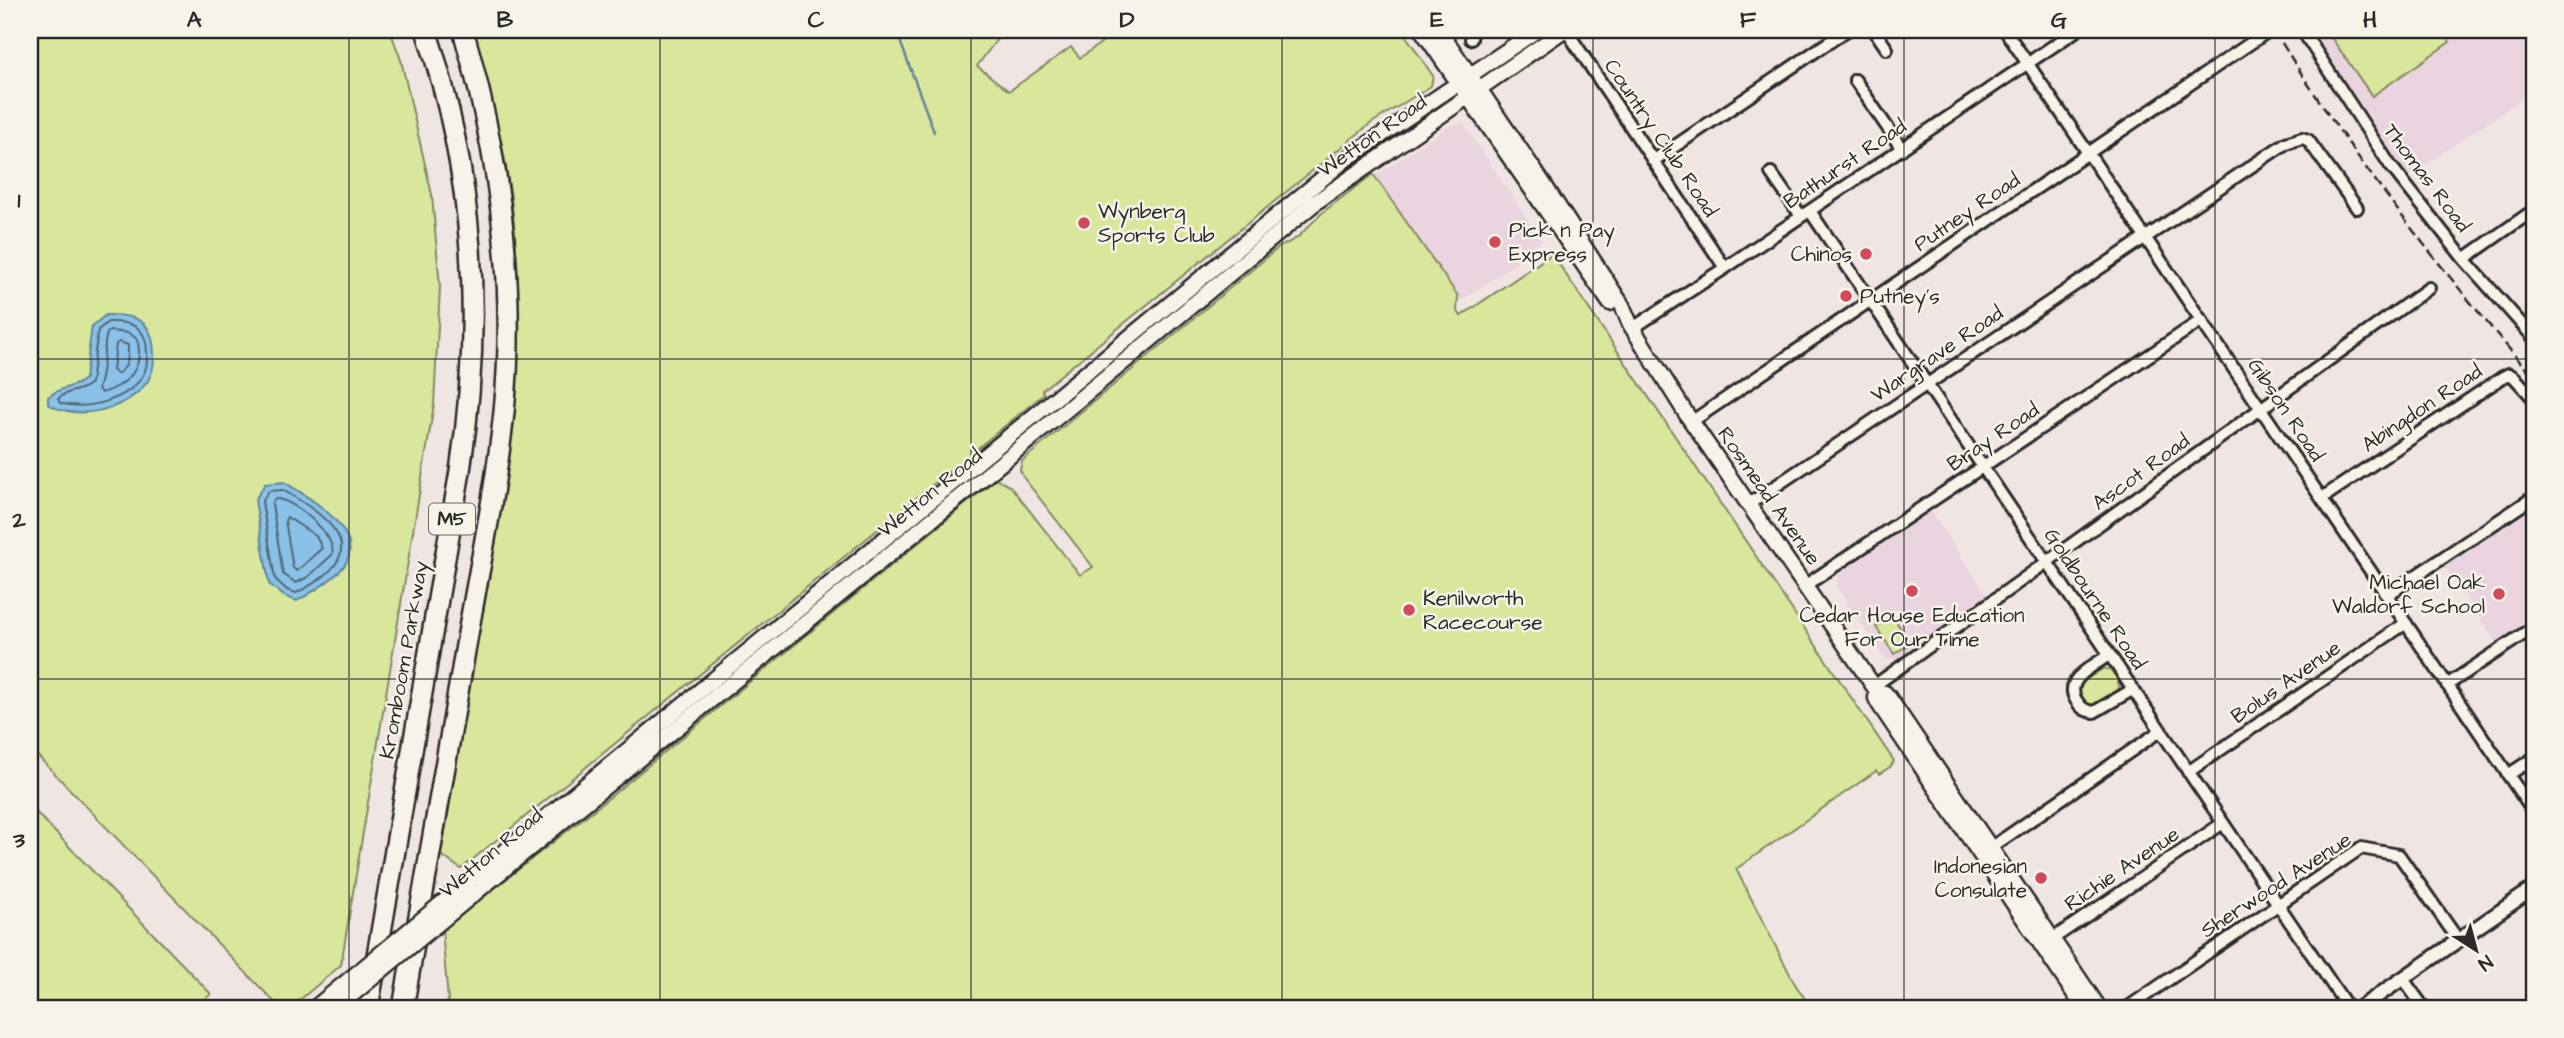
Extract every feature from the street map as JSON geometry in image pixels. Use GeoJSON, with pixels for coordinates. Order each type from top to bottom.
{"type":"FeatureCollection","features":[{"type":"Feature","properties":{"kind":"highway","name":"Kromboom Parkway"},"geometry":{"type":"LineString","coordinates":[[368,1008],[470,407],[472,276],[461,170],[451,120],[426,30]]}},
{"type":"Feature","properties":{"kind":"highway","name":"M5"},"geometry":{"type":"LineString","coordinates":[[403,1008],[496,472],[507,370],[504,228],[484,109],[463,30]]}},
{"type":"Feature","properties":{"kind":"main road","name":"Rosmead Avenue"},"geometry":{"type":"LineString","coordinates":[[1422,30],[1464,78]]}},
{"type":"Feature","properties":{"kind":"main road","name":"Rosmead Avenue"},"geometry":{"type":"LineString","coordinates":[[1439,30],[1473,92],[1622,305],[1691,422],[1875,688],[1889,698],[2047,943],[2084,1008]]}},
{"type":"Feature","properties":{"kind":"main road","name":"Wetton Road"},"geometry":{"type":"LineString","coordinates":[[336,1008],[472,886],[1335,168],[1359,149],[1537,30]]}},
{"type":"Feature","properties":{"kind":"main road","name":"Wetton Road"},"geometry":{"type":"LineString","coordinates":[[315,1008],[472,886],[1077,401],[1297,217],[1353,174],[1565,30]]}},
{"type":"Feature","properties":{"kind":"main road","name":"Rosmead Avenue"},"geometry":{"type":"LineString","coordinates":[[2047,943],[2099,1008]]}},
{"type":"Feature","properties":{"kind":"street","name":"Country Club Road"},"geometry":{"type":"LineString","coordinates":[[1565,30],[1725,268]]}},
{"type":"Feature","properties":{"kind":"street"},"geometry":{"type":"LineString","coordinates":[[1653,161],[1847,30]]}},
{"type":"Feature","properties":{"kind":"street"},"geometry":{"type":"LineString","coordinates":[[1874,30],[1887,49]]}},
{"type":"Feature","properties":{"kind":"street","name":"Gibson Road"},"geometry":{"type":"LineString","coordinates":[[2005,30],[2534,813]]}},
{"type":"Feature","properties":{"kind":"street","name":"Bathurst Road"},"geometry":{"type":"LineString","coordinates":[[1632,326],[1725,268],[2077,30]]}},
{"type":"Feature","properties":{"kind":"street","name":"Thomas Road"},"geometry":{"type":"LineString","coordinates":[[2302,30],[2390,165],[2464,259],[2534,338]]}},
{"type":"Feature","properties":{"kind":"street","name":"Putney Road"},"geometry":{"type":"LineString","coordinates":[[1691,422],[2264,34]]}},
{"type":"Feature","properties":{"kind":"street"},"geometry":{"type":"LineString","coordinates":[[1855,80],[1902,149]]}},
{"type":"Feature","properties":{"kind":"street","name":"Wargrave Road"},"geometry":{"type":"LineString","coordinates":[[1749,503],[2286,143],[2308,139],[2357,208]]}},
{"type":"Feature","properties":{"kind":"street","name":"Goldbourne Road"},"geometry":{"type":"LineString","coordinates":[[1771,173],[1806,214],[1871,300],[2348,1008]]}},
{"type":"Feature","properties":{"kind":"street"},"geometry":{"type":"LineString","coordinates":[[2464,259],[2534,211]]}},
{"type":"Feature","properties":{"kind":"street","name":"Ascot Road"},"geometry":{"type":"LineString","coordinates":[[1875,688],[2429,288]]}},
{"type":"Feature","properties":{"kind":"street","name":"Bray Road"},"geometry":{"type":"LineString","coordinates":[[1806,585],[2202,320]]}},
{"type":"Feature","properties":{"kind":"street","name":"Abingdon Road"},"geometry":{"type":"LineString","coordinates":[[2322,498],[2509,374],[2534,399]]}},
{"type":"Feature","properties":{"kind":"street"},"geometry":{"type":"LineString","coordinates":[[2387,595],[2534,497]]}},
{"type":"Feature","properties":{"kind":"street","name":"Bolus Avenue"},"geometry":{"type":"LineString","coordinates":[[2188,772],[2406,623]]}},
{"type":"Feature","properties":{"kind":"street"},"geometry":{"type":"LineString","coordinates":[[2447,685],[2534,627]]}},
{"type":"Feature","properties":{"kind":"street"},"geometry":{"type":"LineString","coordinates":[[2109,655],[2075,681],[2072,693],[2074,697],[2085,710],[2094,712],[2132,690]]}},
{"type":"Feature","properties":{"kind":"street"},"geometry":{"type":"LineString","coordinates":[[1986,851],[2160,731]]}},
{"type":"Feature","properties":{"kind":"street"},"geometry":{"type":"LineString","coordinates":[[2508,775],[2534,758]]}},
{"type":"Feature","properties":{"kind":"street","name":"Richie Avenue"},"geometry":{"type":"LineString","coordinates":[[2047,943],[2222,823]]}},
{"type":"Feature","properties":{"kind":"street","name":"Sherwood Avenue"},"geometry":{"type":"LineString","coordinates":[[2127,1008],[2359,849],[2395,853],[2401,857],[2459,941]]}},
{"type":"Feature","properties":{"kind":"street"},"geometry":{"type":"LineString","coordinates":[[2363,1007],[2534,888]]}},
{"type":"Feature","properties":{"kind":"street"},"geometry":{"type":"LineString","coordinates":[[2403,979],[2424,1008]]}},
{"type":"Feature","properties":{"kind":"shaded area"},"geometry":{"type":"Polygon","coordinates":[[[2312,30],[2534,30],[2534,91],[2407,177],[2312,30]]]}},
{"type":"Feature","properties":{"kind":"shaded area"},"geometry":{"type":"Polygon","coordinates":[[[1463,123],[1542,241],[1520,255],[1519,261],[1461,301],[1375,176],[1447,127],[1463,123]]]}},
{"type":"Feature","properties":{"kind":"shaded area","name":"Michael Oak Waldorf School"},"geometry":{"type":"Polygon","coordinates":[[[2534,507],[2534,621],[2498,645],[2445,567],[2534,507]]]}},
{"type":"Feature","properties":{"kind":"shaded area","name":"Cedar House Education For Our Time"},"geometry":{"type":"Polygon","coordinates":[[[1930,511],[1988,596],[1898,661],[1885,659],[1836,586],[1839,573],[1930,511]]]}},
{"type":"Feature","properties":{"kind":"green space"},"geometry":{"type":"Polygon","coordinates":[[[30,30],[390,30],[401,60],[432,195],[440,287],[434,405],[341,965],[290,1008],[280,1008],[30,748],[30,30]]]}},
{"type":"Feature","properties":{"kind":"green space"},"geometry":{"type":"Polygon","coordinates":[[[474,30],[1004,30],[977,66],[1009,91],[1071,47],[1080,58],[1119,30],[1402,30],[1433,76],[1431,86],[1370,124],[1042,390],[1044,394],[461,869],[441,855],[507,462],[514,399],[518,302],[509,185],[474,30]]]}},
{"type":"Feature","properties":{"kind":"green space"},"geometry":{"type":"Polygon","coordinates":[[[2326,30],[2442,30],[2450,42],[2372,96],[2326,30]]]}},
{"type":"Feature","properties":{"kind":"green space","name":"Kenilworth Racecourse"},"geometry":{"type":"Polygon","coordinates":[[[1373,174],[1458,296],[1457,310],[1461,316],[1552,254],[1894,761],[1890,767],[1879,774],[1876,771],[1736,869],[1795,984],[1811,1008],[446,1008],[448,1000],[442,930],[610,797],[996,479],[1011,487],[1080,575],[1093,567],[1023,477],[1020,470],[1022,461],[1278,248],[1297,238],[1323,212],[1373,174]]]}},
{"type":"Feature","properties":{"kind":"green space"},"geometry":{"type":"Polygon","coordinates":[[[1893,616],[1910,644],[1894,654],[1876,627],[1893,616]]]}},
{"type":"Feature","properties":{"kind":"green space"},"geometry":{"type":"Polygon","coordinates":[[[2104,668],[2116,676],[2119,690],[2095,707],[2086,704],[2078,692],[2079,684],[2104,668]]]}},
{"type":"Feature","properties":{"kind":"green space"},"geometry":{"type":"Polygon","coordinates":[[[30,806],[211,994],[195,1008],[30,1008],[30,806]]]}},
{"type":"Feature","properties":{"kind":"water"},"geometry":{"type":"Polygon","coordinates":[[[106,315],[128,316],[143,323],[148,329],[154,357],[149,380],[123,402],[98,411],[72,412],[48,404],[48,397],[53,393],[85,379],[92,326],[106,315]]]}},
{"type":"Feature","properties":{"kind":"water"},"geometry":{"type":"Polygon","coordinates":[[[284,482],[330,514],[347,537],[350,549],[347,561],[338,572],[325,584],[297,601],[284,596],[269,584],[255,500],[265,484],[284,482]]]}},
{"type":"Feature","properties":{"kind":"waterway"},"geometry":{"type":"LineString","coordinates":[[896,30],[934,132]]}},
{"type":"Feature","properties":{"kind":"railway"},"geometry":{"type":"LineString","coordinates":[[2274,30],[2333,122],[2397,209],[2534,378]]}},
{"type":"Feature","properties":{"kind":"place","name":"Wynberg Sports Club"},"geometry":{"type":"Point","coordinates":[1084,223]}},
{"type":"Feature","properties":{"kind":"place","name":"Pick n Pay Express"},"geometry":{"type":"Point","coordinates":[1495,242]}},
{"type":"Feature","properties":{"kind":"place","name":"Chinos"},"geometry":{"type":"Point","coordinates":[1866,254]}},
{"type":"Feature","properties":{"kind":"place","name":"Putney's"},"geometry":{"type":"Point","coordinates":[1846,296]}},
{"type":"Feature","properties":{"kind":"place","name":"Cedar House Education For Our Time"},"geometry":{"type":"Point","coordinates":[1912,591]}},
{"type":"Feature","properties":{"kind":"place","name":"Michael Oak Waldorf School"},"geometry":{"type":"Point","coordinates":[2499,594]}},
{"type":"Feature","properties":{"kind":"place","name":"Kenilworth Racecourse"},"geometry":{"type":"Point","coordinates":[1409,610]}},
{"type":"Feature","properties":{"kind":"place","name":"Indonesian Consulate"},"geometry":{"type":"Point","coordinates":[2041,878]}}]}
